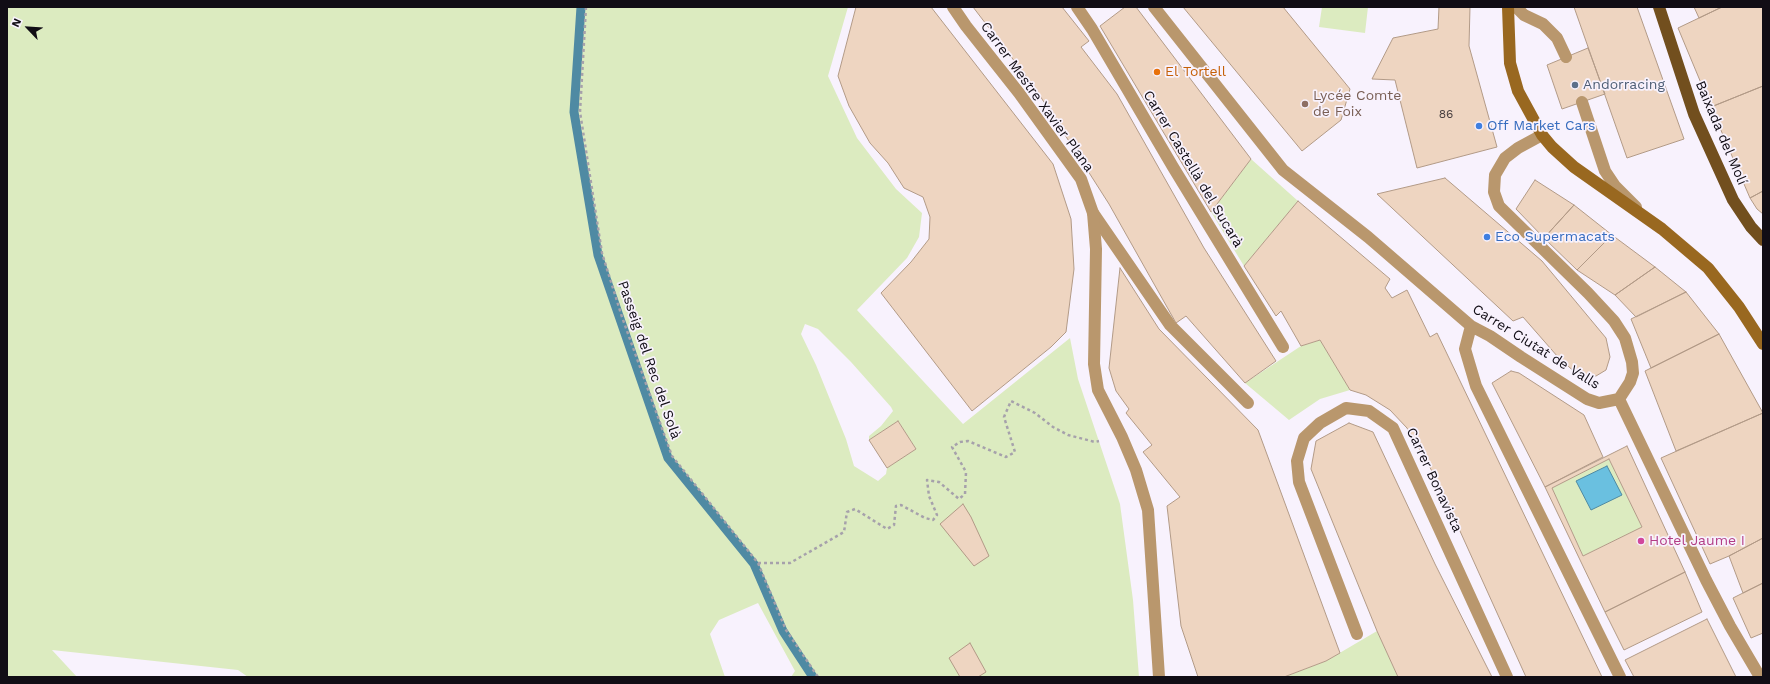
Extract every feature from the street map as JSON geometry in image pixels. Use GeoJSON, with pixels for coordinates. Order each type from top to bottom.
{"type":"FeatureCollection","features":[{"type":"Feature","properties":{"kind":"main road","name":"Baixada del Molí"},"geometry":{"type":"LineString","coordinates":[[1659,7],[1694,114],[1733,200],[1751,227],[1763,240]]}},
{"type":"Feature","properties":{"kind":"street","name":"Carrer Mestre Xavier Plana"},"geometry":{"type":"LineString","coordinates":[[953,7],[966,26],[1019,93],[1081,179],[1093,213],[1096,248],[1094,364],[1098,390],[1122,437],[1136,470],[1148,510],[1159,677]]}},
{"type":"Feature","properties":{"kind":"street","name":"Carrer Castellà del Sucarà"},"geometry":{"type":"LineString","coordinates":[[1077,7],[1092,29],[1173,167],[1283,347]]}},
{"type":"Feature","properties":{"kind":"street","name":"Carrer Ciutat de Valls"},"geometry":{"type":"LineString","coordinates":[[1154,7],[1283,170],[1368,237],[1471,326],[1490,336],[1520,357],[1587,399],[1599,403],[1619,399]]}},
{"type":"Feature","properties":{"kind":"street"},"geometry":{"type":"LineString","coordinates":[[1508,7],[1510,63],[1518,91],[1542,135],[1552,147],[1574,167],[1662,229],[1708,268],[1740,307],[1763,344]]}},
{"type":"Feature","properties":{"kind":"street"},"geometry":{"type":"LineString","coordinates":[[1516,7],[1524,15],[1543,24],[1557,38],[1566,56]]}},
{"type":"Feature","properties":{"kind":"street"},"geometry":{"type":"LineString","coordinates":[[1582,102],[1605,171],[1615,186],[1651,222]]}},
{"type":"Feature","properties":{"kind":"street"},"geometry":{"type":"LineString","coordinates":[[1542,135],[1518,148],[1506,158],[1495,175],[1494,192],[1499,206],[1614,320],[1625,338],[1632,362],[1633,373],[1630,382],[1619,399],[1706,580],[1730,626],[1760,677]]}},
{"type":"Feature","properties":{"kind":"street"},"geometry":{"type":"LineString","coordinates":[[1093,213],[1170,325],[1248,403]]}},
{"type":"Feature","properties":{"kind":"street"},"geometry":{"type":"LineString","coordinates":[[1471,326],[1465,349],[1476,386],[1620,677]]}},
{"type":"Feature","properties":{"kind":"street","name":"Carrer Bonavista"},"geometry":{"type":"LineString","coordinates":[[1357,634],[1299,482],[1297,461],[1304,438],[1320,422],[1346,408],[1369,411],[1393,428],[1507,677]]}},
{"type":"Feature","properties":{"kind":"path","name":"Passeig del Rec del Solà"},"geometry":{"type":"LineString","coordinates":[[586,7],[580,112],[602,253],[620,310],[672,456],[758,563],[786,630],[818,677]]}},
{"type":"Feature","properties":{"kind":"path"},"geometry":{"type":"LineString","coordinates":[[758,563],[790,563],[844,532],[846,512],[855,509],[887,529],[894,525],[896,506],[901,505],[925,518],[934,520],[937,516],[929,496],[927,480],[939,482],[959,498],[965,494],[966,472],[952,447],[960,442],[968,441],[1006,456],[1015,452],[1004,417],[1011,402],[1036,413],[1053,427],[1068,435],[1095,442],[1122,437]]}},
{"type":"Feature","properties":{"kind":"green space"},"geometry":{"type":"Polygon","coordinates":[[[7,7],[848,7],[828,76],[857,138],[896,189],[922,213],[919,237],[907,258],[857,310],[963,424],[1070,338],[1078,379],[1120,504],[1133,600],[1139,677],[791,677],[795,671],[758,603],[719,620],[710,634],[725,677],[248,677],[238,670],[52,650],[77,677],[7,677],[7,7]],[[805,324],[801,334],[816,365],[846,439],[854,466],[878,481],[886,474],[887,468],[916,449],[898,421],[869,440],[869,436],[881,426],[893,411],[851,362],[818,329],[805,324]]]}},
{"type":"Feature","properties":{"kind":"green space"},"geometry":{"type":"Polygon","coordinates":[[[1322,7],[1368,7],[1365,33],[1319,27],[1322,7]]]}},
{"type":"Feature","properties":{"kind":"green space"},"geometry":{"type":"Polygon","coordinates":[[[1251,159],[1298,201],[1244,266],[1211,212],[1251,159]]]}},
{"type":"Feature","properties":{"kind":"green space"},"geometry":{"type":"Polygon","coordinates":[[[1320,340],[1350,390],[1320,399],[1289,420],[1245,383],[1301,346],[1320,340]]]}},
{"type":"Feature","properties":{"kind":"green space"},"geometry":{"type":"Polygon","coordinates":[[[1609,459],[1642,527],[1583,556],[1552,488],[1609,459]]]}},
{"type":"Feature","properties":{"kind":"green space"},"geometry":{"type":"Polygon","coordinates":[[[1377,631],[1398,677],[1284,677],[1326,661],[1377,631]]]}},
{"type":"Feature","properties":{"kind":"water"},"geometry":{"type":"Polygon","coordinates":[[[1607,466],[1622,495],[1591,510],[1576,481],[1607,466]]]}},
{"type":"Feature","properties":{"kind":"building"},"geometry":{"type":"Polygon","coordinates":[[[856,7],[931,7],[1053,164],[1071,219],[1074,269],[1066,332],[1051,347],[972,411],[881,293],[911,262],[929,239],[930,217],[923,197],[904,188],[888,163],[870,143],[849,106],[838,76],[856,7]]]}},
{"type":"Feature","properties":{"kind":"building"},"geometry":{"type":"Polygon","coordinates":[[[973,7],[1062,7],[1089,41],[1081,47],[1117,94],[1204,248],[1276,361],[1245,383],[1186,316],[1176,323],[1109,204],[1035,88],[973,7]]]}},
{"type":"Feature","properties":{"kind":"building","name":"El Tortell"},"geometry":{"type":"Polygon","coordinates":[[[1125,7],[1136,7],[1251,159],[1211,212],[1100,26],[1125,7]]]}},
{"type":"Feature","properties":{"kind":"building","name":"Lycée Comte de Foix"},"geometry":{"type":"Polygon","coordinates":[[[1183,7],[1283,7],[1350,89],[1341,120],[1302,151],[1183,7]]]}},
{"type":"Feature","properties":{"kind":"building"},"geometry":{"type":"Polygon","coordinates":[[[1439,7],[1470,7],[1469,46],[1497,147],[1417,168],[1395,80],[1372,79],[1393,38],[1438,29],[1439,7]]]}},
{"type":"Feature","properties":{"kind":"building"},"geometry":{"type":"Polygon","coordinates":[[[1574,7],[1637,7],[1684,139],[1627,158],[1574,7]]]}},
{"type":"Feature","properties":{"kind":"building"},"geometry":{"type":"Polygon","coordinates":[[[1694,7],[1722,7],[1699,18],[1694,7]]]}},
{"type":"Feature","properties":{"kind":"building"},"geometry":{"type":"Polygon","coordinates":[[[1722,7],[1763,7],[1763,86],[1711,107],[1678,28],[1722,7]]]}},
{"type":"Feature","properties":{"kind":"building"},"geometry":{"type":"Polygon","coordinates":[[[1588,48],[1605,94],[1562,109],[1547,65],[1588,48]]]}},
{"type":"Feature","properties":{"kind":"building"},"geometry":{"type":"Polygon","coordinates":[[[1763,86],[1763,191],[1750,198],[1711,107],[1763,86]]]}},
{"type":"Feature","properties":{"kind":"building"},"geometry":{"type":"Polygon","coordinates":[[[1445,178],[1542,261],[1606,338],[1610,357],[1606,370],[1596,376],[1578,375],[1558,357],[1523,317],[1513,321],[1377,194],[1445,178]]]}},
{"type":"Feature","properties":{"kind":"building"},"geometry":{"type":"Polygon","coordinates":[[[1535,180],[1574,205],[1544,238],[1516,209],[1535,180]]]}},
{"type":"Feature","properties":{"kind":"building"},"geometry":{"type":"Polygon","coordinates":[[[1763,191],[1763,214],[1757,209],[1750,198],[1763,191]]]}},
{"type":"Feature","properties":{"kind":"building"},"geometry":{"type":"Polygon","coordinates":[[[1298,201],[1390,279],[1385,288],[1392,298],[1407,290],[1430,337],[1437,333],[1602,677],[1526,677],[1436,478],[1407,428],[1390,410],[1366,395],[1350,390],[1320,340],[1301,346],[1281,311],[1276,316],[1244,266],[1298,201]]]}},
{"type":"Feature","properties":{"kind":"building"},"geometry":{"type":"Polygon","coordinates":[[[1574,205],[1612,235],[1577,270],[1544,238],[1574,205]]]}},
{"type":"Feature","properties":{"kind":"building"},"geometry":{"type":"Polygon","coordinates":[[[1612,235],[1655,267],[1615,295],[1577,270],[1612,235]]]}},
{"type":"Feature","properties":{"kind":"building"},"geometry":{"type":"Polygon","coordinates":[[[1655,267],[1686,292],[1636,317],[1615,295],[1655,267]]]}},
{"type":"Feature","properties":{"kind":"building"},"geometry":{"type":"Polygon","coordinates":[[[1120,268],[1159,329],[1258,430],[1340,653],[1326,661],[1284,677],[1198,677],[1181,626],[1167,506],[1180,497],[1143,452],[1152,445],[1126,413],[1129,409],[1116,391],[1109,368],[1120,268]]]}},
{"type":"Feature","properties":{"kind":"building"},"geometry":{"type":"Polygon","coordinates":[[[1686,292],[1719,334],[1651,368],[1631,319],[1686,292]]]}},
{"type":"Feature","properties":{"kind":"building"},"geometry":{"type":"Polygon","coordinates":[[[1719,334],[1763,413],[1676,451],[1645,371],[1719,334]]]}},
{"type":"Feature","properties":{"kind":"building"},"geometry":{"type":"Polygon","coordinates":[[[1511,371],[1519,373],[1584,415],[1603,457],[1545,487],[1492,383],[1511,371]]]}},
{"type":"Feature","properties":{"kind":"building"},"geometry":{"type":"Polygon","coordinates":[[[1763,413],[1763,538],[1710,564],[1661,458],[1763,413]]]}},
{"type":"Feature","properties":{"kind":"building"},"geometry":{"type":"Polygon","coordinates":[[[898,421],[916,449],[887,468],[869,440],[898,421]]]}},
{"type":"Feature","properties":{"kind":"building"},"geometry":{"type":"Polygon","coordinates":[[[1349,423],[1373,432],[1435,564],[1492,677],[1398,677],[1377,631],[1311,469],[1316,441],[1349,423]]]}},
{"type":"Feature","properties":{"kind":"building","name":"Hotel Jaume I"},"geometry":{"type":"Polygon","coordinates":[[[1627,446],[1685,572],[1605,612],[1545,487],[1627,446]],[[1609,459],[1552,488],[1583,556],[1642,527],[1609,459]]]}},
{"type":"Feature","properties":{"kind":"building"},"geometry":{"type":"Polygon","coordinates":[[[963,504],[971,517],[989,556],[974,566],[940,524],[963,504]]]}},
{"type":"Feature","properties":{"kind":"building"},"geometry":{"type":"Polygon","coordinates":[[[1763,538],[1763,583],[1743,593],[1729,556],[1763,538]]]}},
{"type":"Feature","properties":{"kind":"building"},"geometry":{"type":"Polygon","coordinates":[[[1685,572],[1702,612],[1624,650],[1605,612],[1685,572]]]}},
{"type":"Feature","properties":{"kind":"building"},"geometry":{"type":"Polygon","coordinates":[[[1763,583],[1763,633],[1751,638],[1733,598],[1763,583]]]}},
{"type":"Feature","properties":{"kind":"building"},"geometry":{"type":"Polygon","coordinates":[[[1707,619],[1736,677],[1634,677],[1625,660],[1707,619]]]}},
{"type":"Feature","properties":{"kind":"building"},"geometry":{"type":"Polygon","coordinates":[[[970,643],[986,672],[978,677],[960,677],[949,658],[970,643]]]}},
{"type":"Feature","properties":{"kind":"waterway"},"geometry":{"type":"LineString","coordinates":[[581,7],[574,112],[598,255],[668,458],[754,564],[783,631],[813,677]]}},
{"type":"Feature","properties":{"kind":"place","name":"El Tortell"},"geometry":{"type":"Point","coordinates":[1157,72]}},
{"type":"Feature","properties":{"kind":"place","name":"Andorracing"},"geometry":{"type":"Point","coordinates":[1575,85]}},
{"type":"Feature","properties":{"kind":"place","name":"Lycée Comte de Foix"},"geometry":{"type":"Point","coordinates":[1305,104]}},
{"type":"Feature","properties":{"kind":"place","name":"Off Market Cars"},"geometry":{"type":"Point","coordinates":[1479,126]}},
{"type":"Feature","properties":{"kind":"place","name":"Eco Supermacats"},"geometry":{"type":"Point","coordinates":[1487,237]}},
{"type":"Feature","properties":{"kind":"place","name":"Hotel Jaume I"},"geometry":{"type":"Point","coordinates":[1641,541]}}]}
